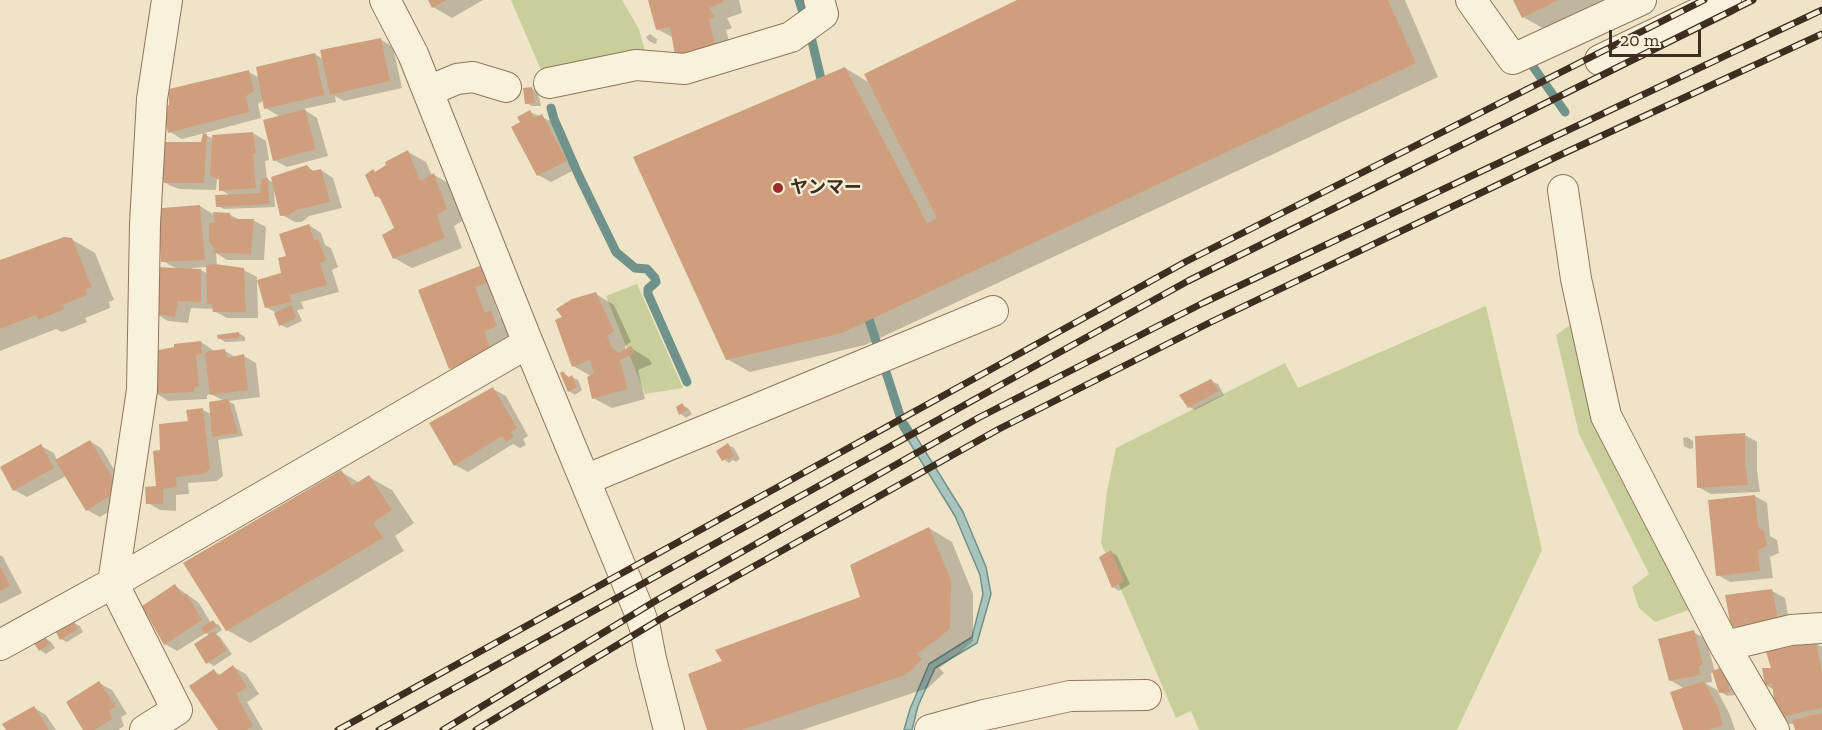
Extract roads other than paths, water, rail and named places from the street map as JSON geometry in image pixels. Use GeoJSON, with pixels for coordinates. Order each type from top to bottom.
{"type":"FeatureCollection","features":[{"type":"Feature","properties":{"kind":"street"},"geometry":{"type":"LineString","coordinates":[[145,730],[184,720],[113,583],[142,390],[145,224],[152,99],[167,0]]}},
{"type":"Feature","properties":{"kind":"street"},"geometry":{"type":"LineString","coordinates":[[385,0],[413,54],[645,628],[669,730]]}},
{"type":"Feature","properties":{"kind":"street"},"geometry":{"type":"LineString","coordinates":[[549,83],[636,65],[685,69],[791,37],[823,14],[819,0]]}},
{"type":"Feature","properties":{"kind":"street"},"geometry":{"type":"LineString","coordinates":[[1471,0],[1513,59],[1641,0]]}},
{"type":"Feature","properties":{"kind":"street"},"geometry":{"type":"LineString","coordinates":[[1600,60],[1726,0]]}},
{"type":"Feature","properties":{"kind":"street"},"geometry":{"type":"LineString","coordinates":[[428,91],[457,79],[473,77],[506,87]]}},
{"type":"Feature","properties":{"kind":"street"},"geometry":{"type":"LineString","coordinates":[[1563,190],[1576,279],[1606,416],[1725,646],[1774,730]]}},
{"type":"Feature","properties":{"kind":"street"},"geometry":{"type":"LineString","coordinates":[[585,480],[993,311]]}},
{"type":"Feature","properties":{"kind":"street"},"geometry":{"type":"LineString","coordinates":[[0,645],[113,583],[528,343]]}},
{"type":"Feature","properties":{"kind":"street"},"geometry":{"type":"LineString","coordinates":[[1725,646],[1791,630],[1822,628]]}},
{"type":"Feature","properties":{"kind":"street"},"geometry":{"type":"LineString","coordinates":[[930,730],[984,715],[1070,696],[1146,696]]}},
{"type":"Feature","properties":{"kind":"water"},"geometry":{"type":"Polygon","coordinates":[[[907,422],[963,512],[986,567],[991,594],[977,643],[935,668],[918,706],[912,730],[904,730],[910,709],[929,664],[972,637],[983,594],[980,575],[955,516],[900,427],[907,422]]]}},
{"type":"Feature","properties":{"kind":"waterway"},"geometry":{"type":"LineString","coordinates":[[799,0],[823,87]]}},
{"type":"Feature","properties":{"kind":"waterway"},"geometry":{"type":"LineString","coordinates":[[1527,58],[1565,112]]}},
{"type":"Feature","properties":{"kind":"waterway"},"geometry":{"type":"LineString","coordinates":[[551,108],[579,176],[616,252],[635,268],[647,269],[655,278],[656,282],[648,289],[648,294],[687,382]]}},
{"type":"Feature","properties":{"kind":"waterway"},"geometry":{"type":"LineString","coordinates":[[866,310],[903,425],[908,433]]}},
{"type":"Feature","properties":{"kind":"railway"},"geometry":{"type":"LineString","coordinates":[[338,730],[1187,261],[1704,0]]}},
{"type":"Feature","properties":{"kind":"railway"},"geometry":{"type":"LineString","coordinates":[[379,730],[1188,281],[1753,0]]}},
{"type":"Feature","properties":{"kind":"railway"},"geometry":{"type":"LineString","coordinates":[[443,730],[657,600],[980,417],[1203,303],[1822,10]]}},
{"type":"Feature","properties":{"kind":"railway"},"geometry":{"type":"LineString","coordinates":[[476,730],[667,615],[999,429],[1211,322],[1558,156],[1822,34]]}},
{"type":"Feature","properties":{"kind":"place","name":"ヤンマー"},"geometry":{"type":"Point","coordinates":[778,188]}}]}
